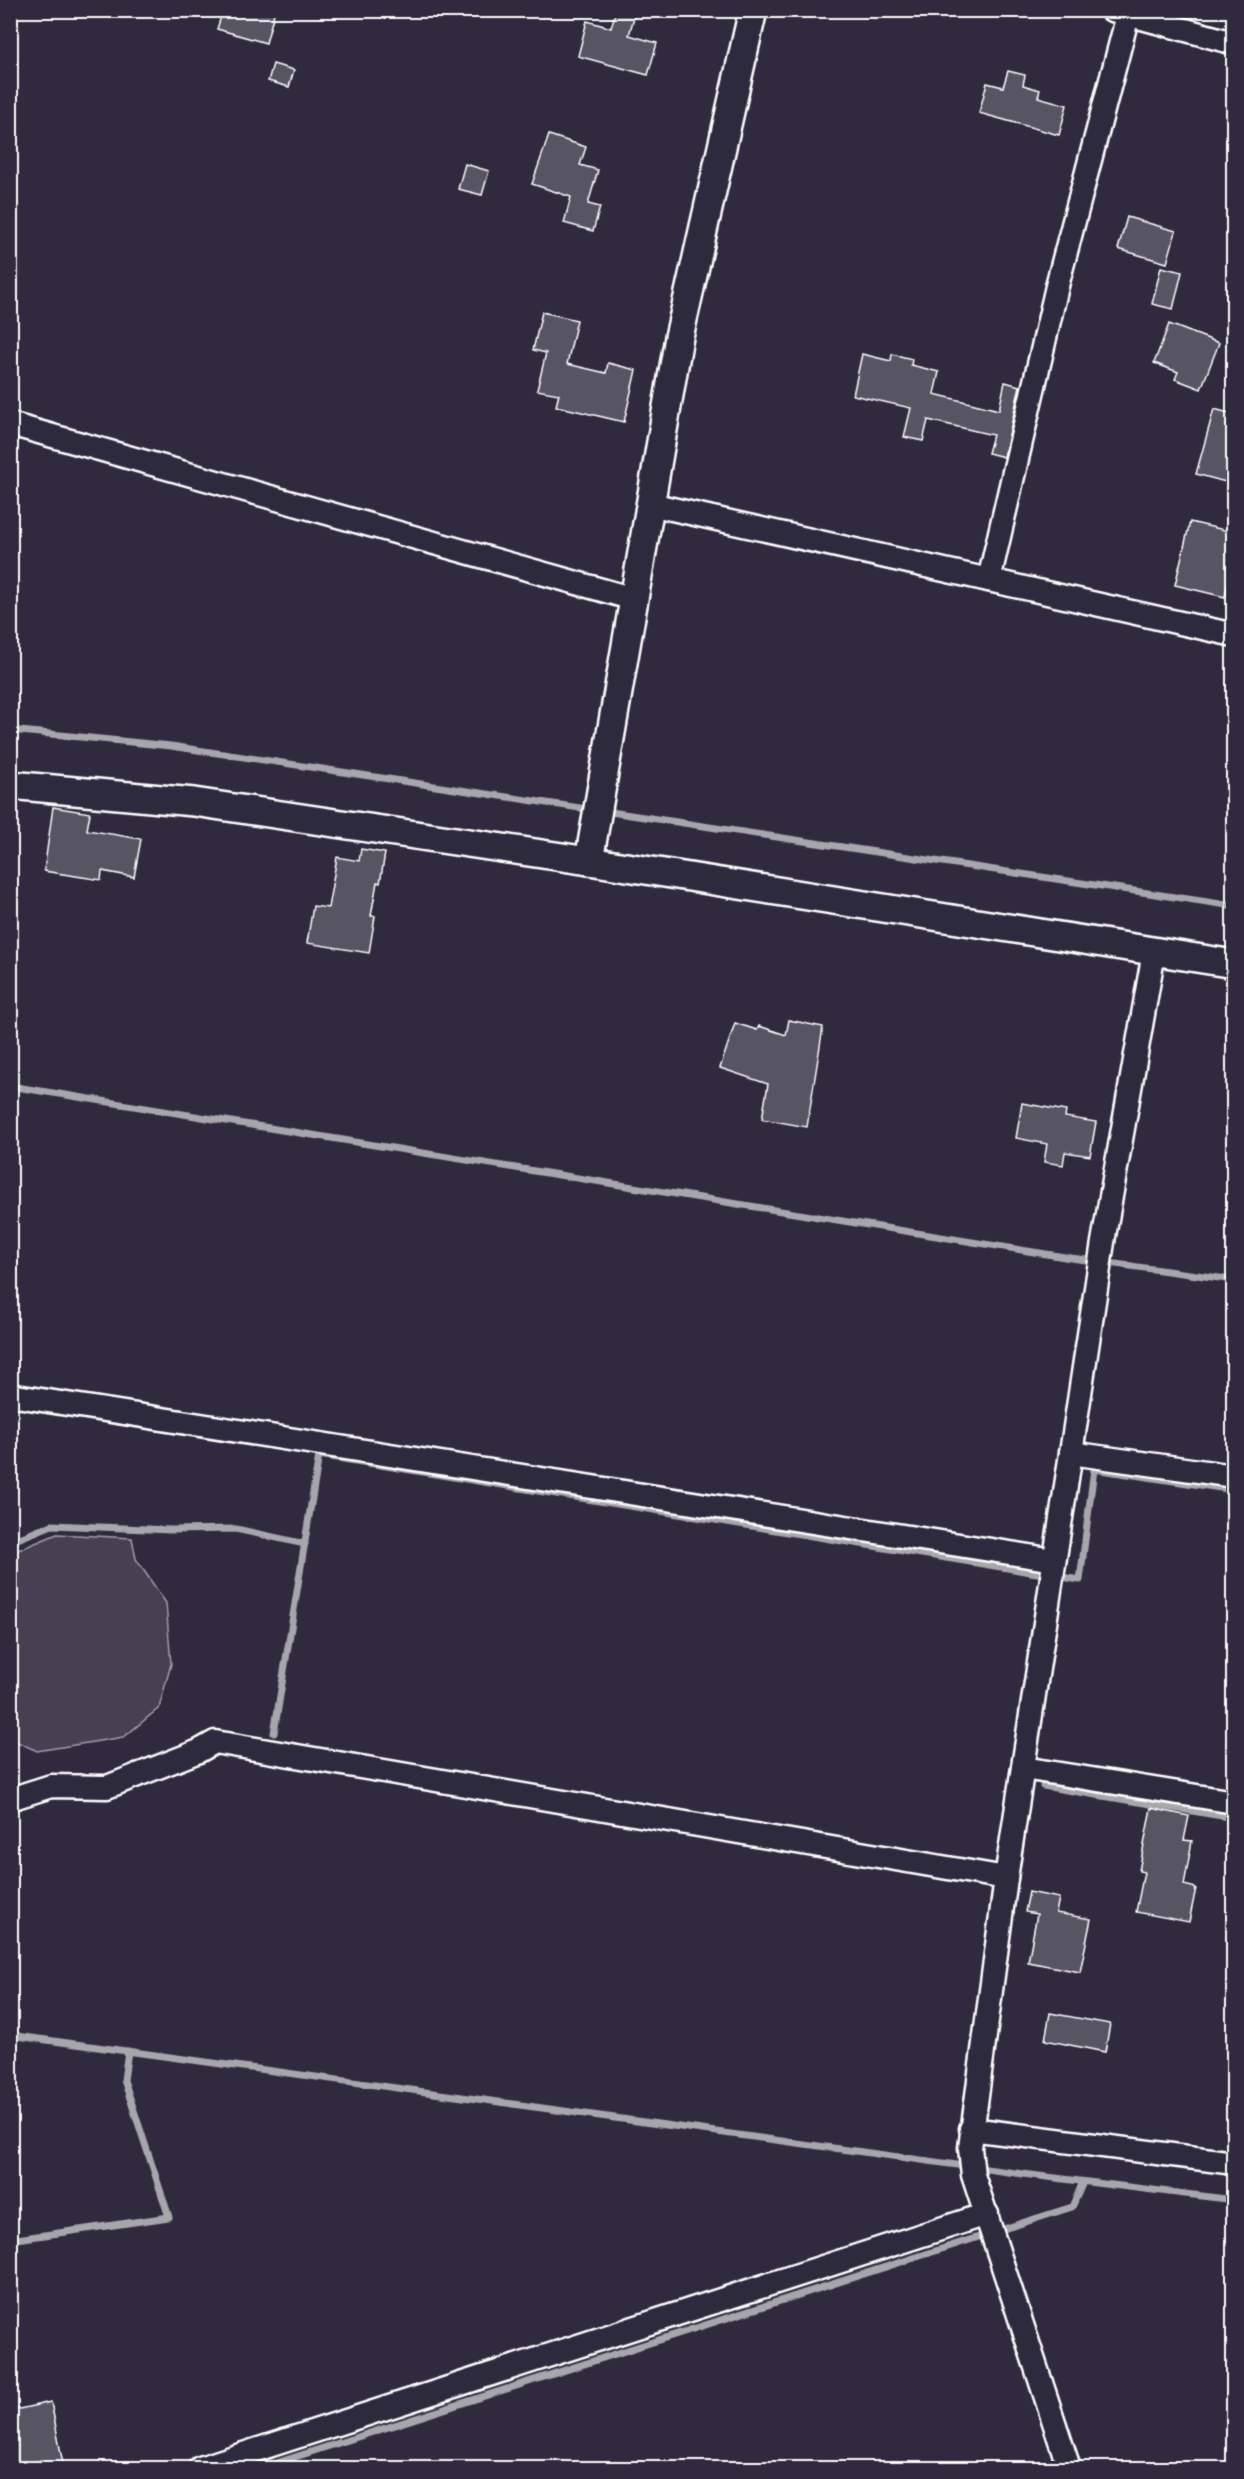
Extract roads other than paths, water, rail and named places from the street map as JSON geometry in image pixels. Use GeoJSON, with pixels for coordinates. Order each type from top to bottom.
{"type":"FeatureCollection","features":[{"type":"Feature","properties":{"kind":"street"},"geometry":{"type":"LineString","coordinates":[[589,861],[679,337],[753,10]]}},
{"type":"Feature","properties":{"kind":"street"},"geometry":{"type":"LineString","coordinates":[[989,580],[1120,13],[1233,43]]}},
{"type":"Feature","properties":{"kind":"street"},"geometry":{"type":"LineString","coordinates":[[10,424],[634,599]]}},
{"type":"Feature","properties":{"kind":"street"},"geometry":{"type":"LineString","coordinates":[[650,504],[1233,635]]}},
{"type":"Feature","properties":{"kind":"street"},"geometry":{"type":"LineString","coordinates":[[10,785],[194,802],[589,861],[1233,964]]}},
{"type":"Feature","properties":{"kind":"street"},"geometry":{"type":"LineString","coordinates":[[1069,2469],[973,2175],[970,2138],[1006,1878],[1100,1261],[1154,952]]}},
{"type":"Feature","properties":{"kind":"street"},"geometry":{"type":"LineString","coordinates":[[10,1395],[1053,1570]]}},
{"type":"Feature","properties":{"kind":"street"},"geometry":{"type":"LineString","coordinates":[[1071,1453],[1233,1476]]}},
{"type":"Feature","properties":{"kind":"street"},"geometry":{"type":"LineString","coordinates":[[10,1799],[51,1785],[107,1787],[199,1751],[215,1742],[1006,1878]]}},
{"type":"Feature","properties":{"kind":"street"},"geometry":{"type":"LineString","coordinates":[[1023,1768],[1233,1802]]}},
{"type":"Feature","properties":{"kind":"street"},"geometry":{"type":"LineString","coordinates":[[970,2138],[1233,2163]]}},
{"type":"Feature","properties":{"kind":"street"},"geometry":{"type":"LineString","coordinates":[[200,2469],[991,2226]]}},
{"type":"Feature","properties":{"kind":"waterway"},"geometry":{"type":"LineString","coordinates":[[10,730],[171,746],[593,810]]}},
{"type":"Feature","properties":{"kind":"waterway"},"geometry":{"type":"LineString","coordinates":[[604,811],[1234,906]]}},
{"type":"Feature","properties":{"kind":"waterway"},"geometry":{"type":"LineString","coordinates":[[10,1086],[1071,1258],[1234,1280]]}},
{"type":"Feature","properties":{"kind":"waterway"},"geometry":{"type":"LineString","coordinates":[[274,1733],[319,1455],[1080,1580],[1094,1469],[1234,1490]]}},
{"type":"Feature","properties":{"kind":"waterway"},"geometry":{"type":"LineString","coordinates":[[10,1542],[52,1525],[171,1530],[236,1529],[305,1544]]}},
{"type":"Feature","properties":{"kind":"waterway"},"geometry":{"type":"LineString","coordinates":[[1043,1786],[1234,1818]]}},
{"type":"Feature","properties":{"kind":"waterway"},"geometry":{"type":"LineString","coordinates":[[10,2035],[1023,2174],[1234,2200]]}},
{"type":"Feature","properties":{"kind":"waterway"},"geometry":{"type":"LineString","coordinates":[[10,2240],[169,2217],[124,2080],[128,2051]]}},
{"type":"Feature","properties":{"kind":"waterway"},"geometry":{"type":"LineString","coordinates":[[261,2468],[1072,2207],[1083,2182]]}}]}
